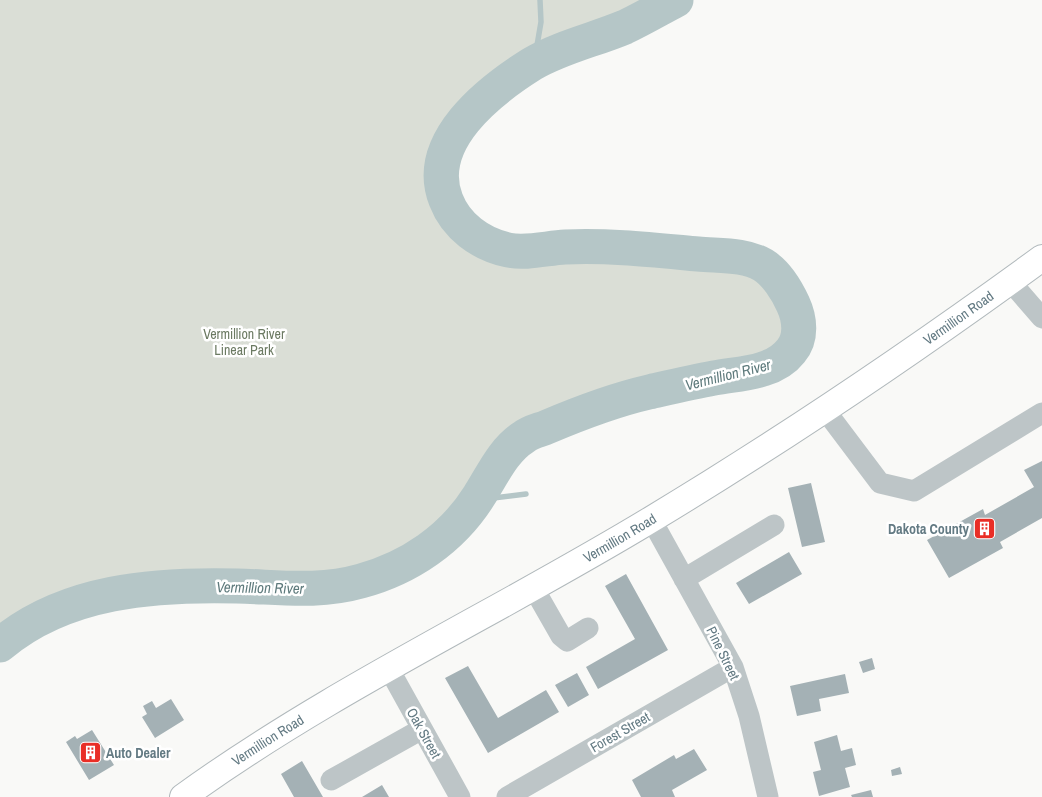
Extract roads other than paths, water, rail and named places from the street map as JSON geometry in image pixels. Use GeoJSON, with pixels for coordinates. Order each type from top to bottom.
{"type":"FeatureCollection","features":[{"type":"Feature","properties":{"kind":"main road","name":"Vermillion Road"},"geometry":{"type":"LineString","coordinates":[[183,797],[295,723],[651,520],[825,410],[1042,258]]}},
{"type":"Feature","properties":{"kind":"street"},"geometry":{"type":"LineString","coordinates":[[1010,281],[1042,318]]}},
{"type":"Feature","properties":{"kind":"street"},"geometry":{"type":"LineString","coordinates":[[825,410],[880,482],[914,492],[1042,413]]}},
{"type":"Feature","properties":{"kind":"street","name":"Pine Street"},"geometry":{"type":"LineString","coordinates":[[651,520],[733,667],[749,716],[768,797]]}},
{"type":"Feature","properties":{"kind":"street"},"geometry":{"type":"LineString","coordinates":[[684,579],[774,525]]}},
{"type":"Feature","properties":{"kind":"street"},"geometry":{"type":"LineString","coordinates":[[533,587],[561,636],[568,641],[588,628]]}},
{"type":"Feature","properties":{"kind":"street","name":"Forest Street"},"geometry":{"type":"LineString","coordinates":[[507,797],[733,667]]}},
{"type":"Feature","properties":{"kind":"street","name":"Oak Street"},"geometry":{"type":"LineString","coordinates":[[389,669],[460,797]]}},
{"type":"Feature","properties":{"kind":"street"},"geometry":{"type":"LineString","coordinates":[[330,780],[422,729]]}},
{"type":"Feature","properties":{"kind":"waterway"},"geometry":{"type":"LineString","coordinates":[[534,63],[541,22],[540,0]]}},
{"type":"Feature","properties":{"kind":"waterway","name":"Vermillion River"},"geometry":{"type":"LineString","coordinates":[[0,645],[25,627],[53,612],[112,594],[143,589],[206,586],[330,587],[345,585],[379,575],[412,560],[428,550],[456,526],[479,496],[498,464],[517,442],[529,434],[597,407],[636,395],[763,369],[778,362],[788,354],[795,346],[799,328],[795,310],[788,294],[777,277],[768,268],[756,261],[732,256],[615,247],[508,250],[488,243],[470,232],[456,218],[446,200],[441,179],[444,158],[452,139],[464,120],[497,88],[543,58],[625,27],[676,0]]}},
{"type":"Feature","properties":{"kind":"waterway"},"geometry":{"type":"LineString","coordinates":[[477,500],[526,494]]}},
{"type":"Feature","properties":{"kind":"place","name":"Dakota County"},"geometry":{"type":"Point","coordinates":[985,529]}},
{"type":"Feature","properties":{"kind":"place","name":"Auto Dealer"},"geometry":{"type":"Point","coordinates":[90,753]}},
{"type":"Feature","properties":{"kind":"park label","name":"Vermillion River Linear Park"},"geometry":{"type":"Point","coordinates":[244,342]}}]}
